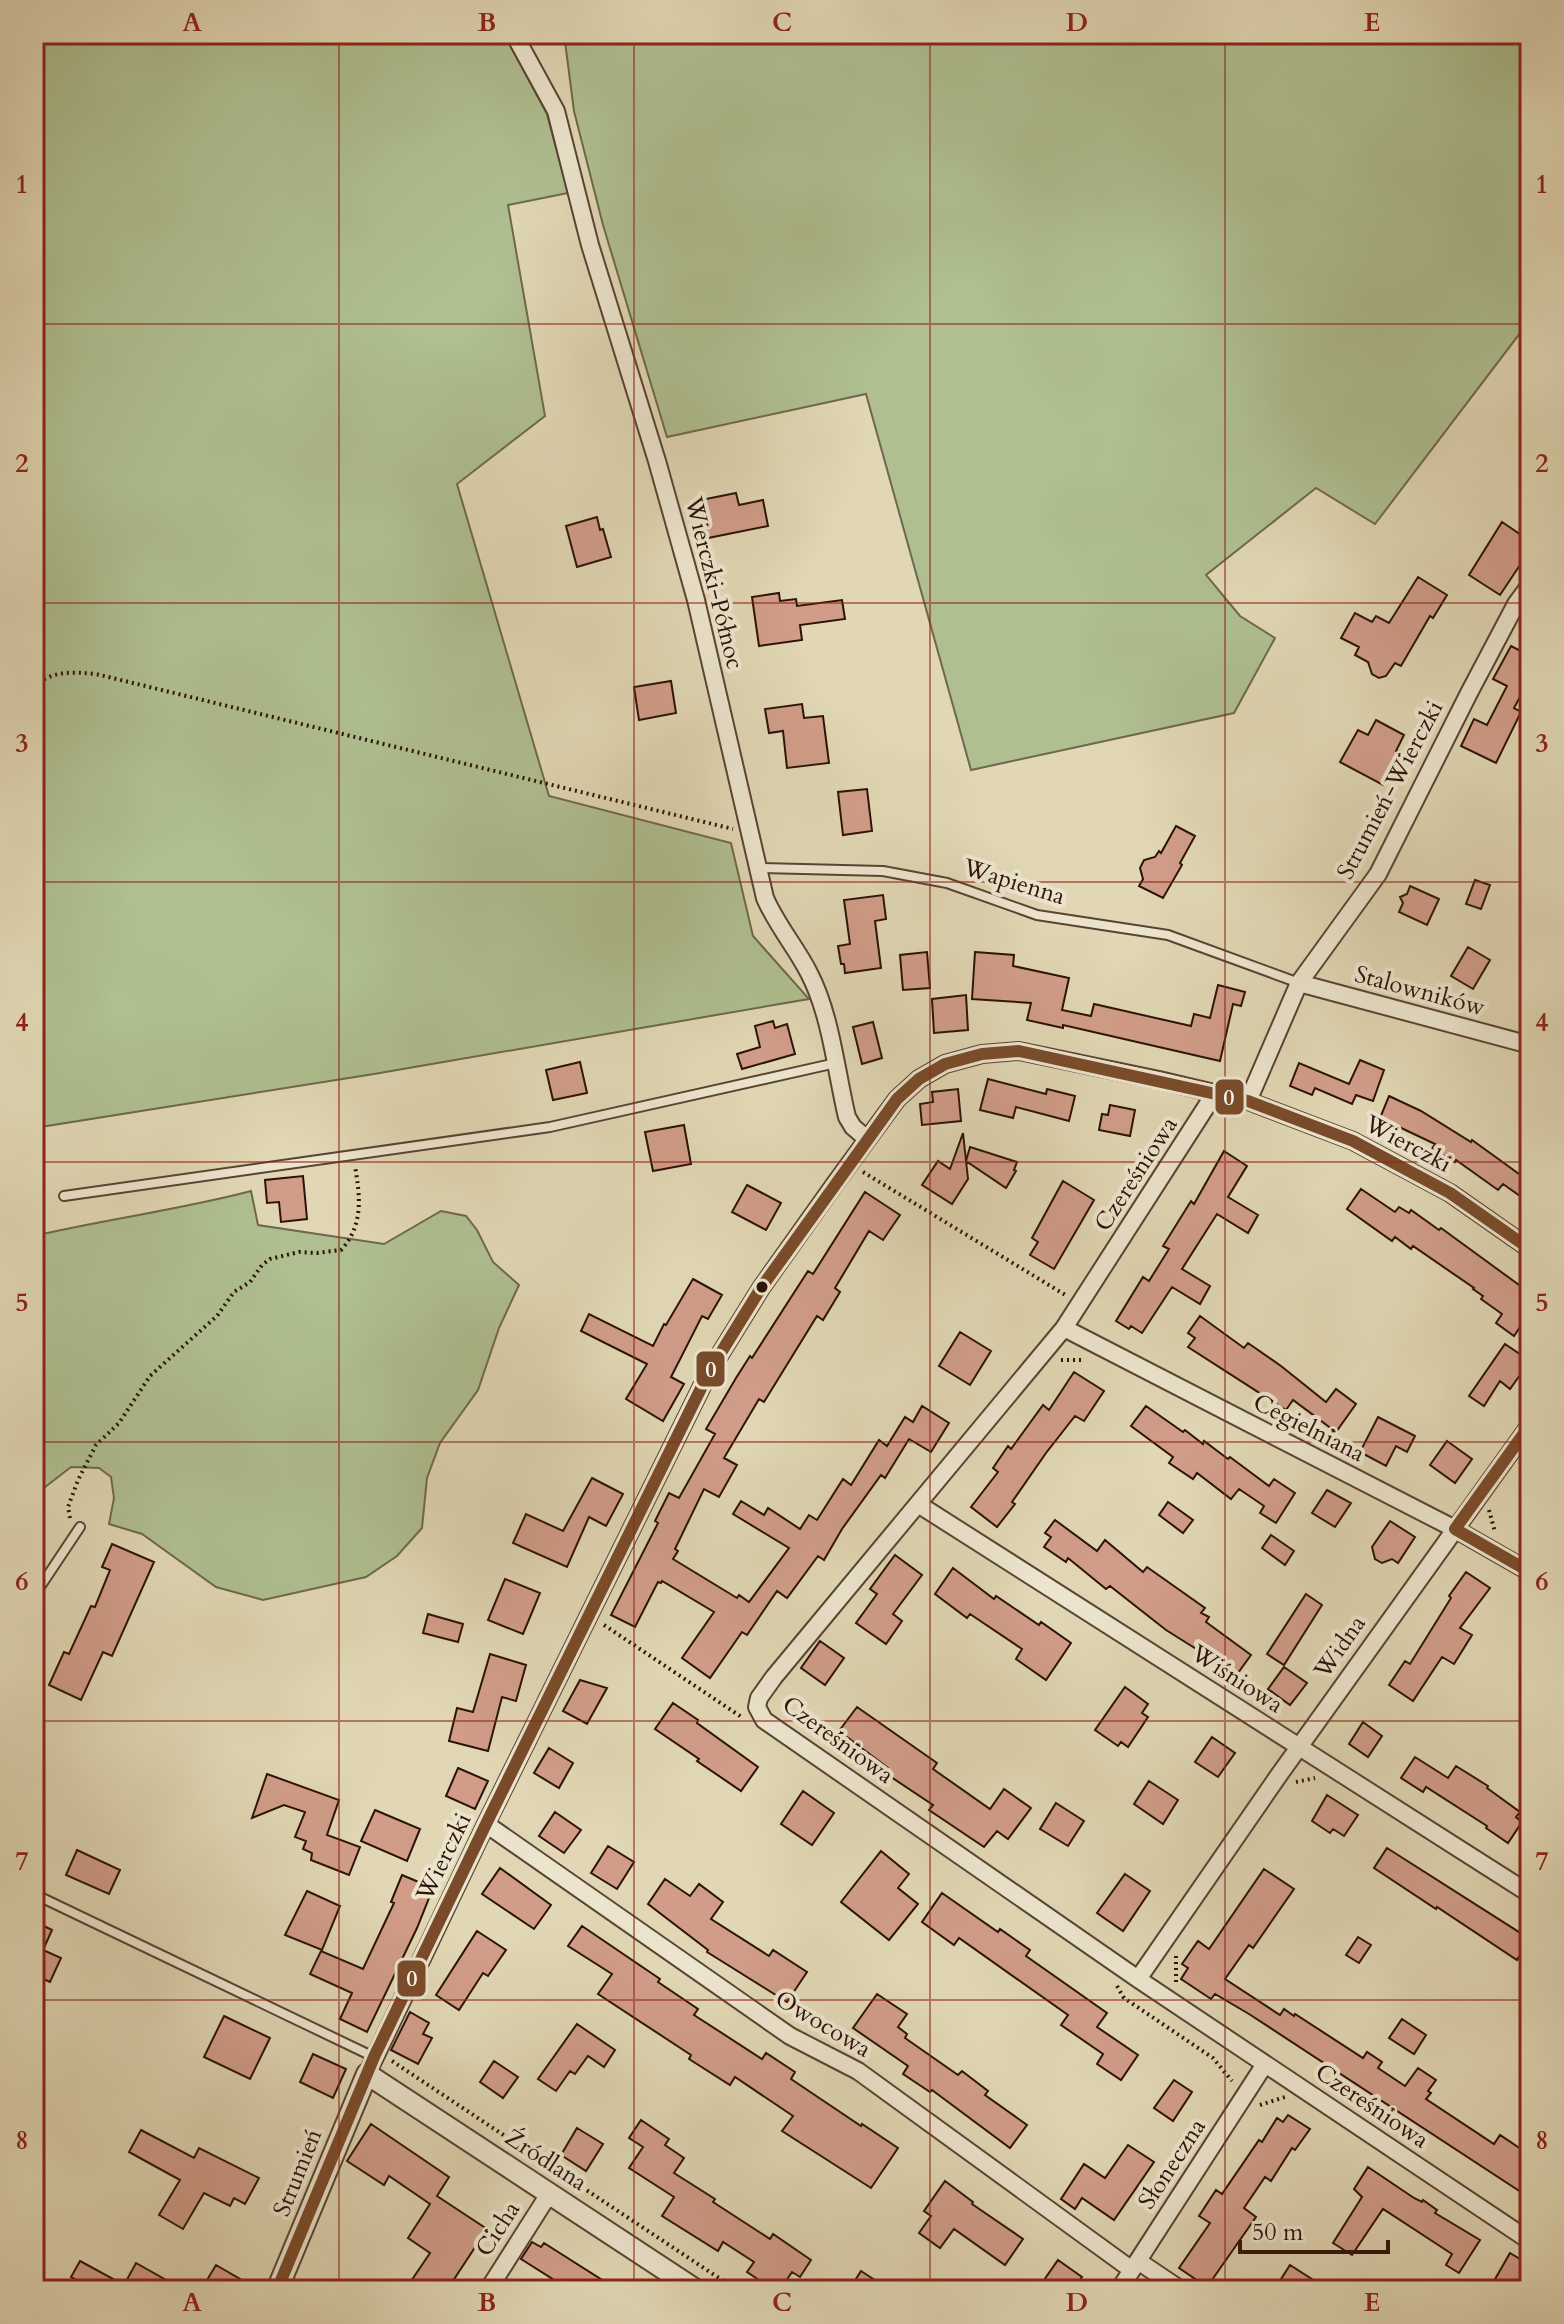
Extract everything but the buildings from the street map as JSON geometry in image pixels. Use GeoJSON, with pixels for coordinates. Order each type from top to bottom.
{"type":"FeatureCollection","features":[{"type":"Feature","properties":{"kind":"street","name":"Wierczki-Północ"},"geometry":{"type":"LineString","coordinates":[[514,34],[556,111],[590,245],[696,600],[757,868],[774,920],[809,972],[816,990],[847,1117],[867,1139]]}},
{"type":"Feature","properties":{"kind":"street","name":"Strumień-Wierczki"},"geometry":{"type":"LineString","coordinates":[[1248,1101],[1299,983],[1378,874],[1469,693],[1516,604],[1530,585]]}},
{"type":"Feature","properties":{"kind":"street","name":"Stalowników"},"geometry":{"type":"LineString","coordinates":[[1299,983],[1530,1045]]}},
{"type":"Feature","properties":{"kind":"street","name":"Wierczki"},"geometry":{"type":"LineString","coordinates":[[372,2061],[709,1372],[761,1288],[867,1139],[897,1099],[919,1079],[945,1064],[982,1054],[1019,1051],[1248,1101],[1353,1141],[1450,1193],[1530,1249]]}},
{"type":"Feature","properties":{"kind":"street","name":"Czereśniowa"},"geometry":{"type":"LineString","coordinates":[[1215,1093],[1064,1328],[774,1677],[759,1698],[757,1707],[764,1720],[1138,1979],[1530,2241]]}},
{"type":"Feature","properties":{"kind":"street","name":"Cegielniana"},"geometry":{"type":"LineString","coordinates":[[1064,1328],[1455,1529],[1530,1572]]}},
{"type":"Feature","properties":{"kind":"street","name":"Widna"},"geometry":{"type":"LineString","coordinates":[[1138,1979],[1299,1747],[1530,1425]]}},
{"type":"Feature","properties":{"kind":"street","name":"Wiśniowa"},"geometry":{"type":"LineString","coordinates":[[918,1504],[1530,1894]]}},
{"type":"Feature","properties":{"kind":"street","name":"Owocowa"},"geometry":{"type":"LineString","coordinates":[[486,1824],[790,2036],[858,2071],[1135,2266],[1181,2290]]}},
{"type":"Feature","properties":{"kind":"street","name":"Źródlana"},"geometry":{"type":"LineString","coordinates":[[372,2061],[549,2194],[696,2290]]}},
{"type":"Feature","properties":{"kind":"street","name":"Strumień"},"geometry":{"type":"LineString","coordinates":[[277,2290],[372,2061]]}},
{"type":"Feature","properties":{"kind":"street","name":"Słoneczna"},"geometry":{"type":"LineString","coordinates":[[1119,2290],[1265,2064]]}},
{"type":"Feature","properties":{"kind":"street","name":"Cicha"},"geometry":{"type":"LineString","coordinates":[[488,2290],[549,2194]]}},
{"type":"Feature","properties":{"kind":"lane","name":"Wapienna"},"geometry":{"type":"LineString","coordinates":[[757,868],[883,871],[947,883],[1037,915],[1168,935],[1299,983]]}},
{"type":"Feature","properties":{"kind":"lane"},"geometry":{"type":"LineString","coordinates":[[64,1196],[550,1127],[836,1063]]}},
{"type":"Feature","properties":{"kind":"lane"},"geometry":{"type":"LineString","coordinates":[[34,1596],[80,1527]]}},
{"type":"Feature","properties":{"kind":"lane","name":"Źródlana"},"geometry":{"type":"LineString","coordinates":[[34,1894],[372,2061]]}},
{"type":"Feature","properties":{"kind":"path"},"geometry":{"type":"LineString","coordinates":[[34,686],[46,676],[65,671],[96,674],[749,833]]}},
{"type":"Feature","properties":{"kind":"path"},"geometry":{"type":"LineString","coordinates":[[74,1536],[68,1507],[78,1480],[96,1445],[119,1423],[150,1376],[217,1316],[234,1292],[250,1282],[270,1259],[299,1252],[341,1250],[350,1241],[361,1201],[353,1155]]}},
{"type":"Feature","properties":{"kind":"path"},"geometry":{"type":"LineString","coordinates":[[861,1171],[1069,1297]]}},
{"type":"Feature","properties":{"kind":"path"},"geometry":{"type":"LineString","coordinates":[[1488,1507],[1496,1536]]}},
{"type":"Feature","properties":{"kind":"path"},"geometry":{"type":"LineString","coordinates":[[589,1615],[754,1726]]}},
{"type":"Feature","properties":{"kind":"path"},"geometry":{"type":"LineString","coordinates":[[1292,1785],[1318,1777],[1323,1781]]}},
{"type":"Feature","properties":{"kind":"path"},"geometry":{"type":"LineString","coordinates":[[1176,1991],[1176,1956],[1180,1950]]}},
{"type":"Feature","properties":{"kind":"path"},"geometry":{"type":"LineString","coordinates":[[1124,1998],[1213,2058],[1236,2086]]}},
{"type":"Feature","properties":{"kind":"path"},"geometry":{"type":"LineString","coordinates":[[372,2061],[737,2290]]}},
{"type":"Feature","properties":{"kind":"path"},"geometry":{"type":"LineString","coordinates":[[1253,2116],[1261,2103],[1291,2095]]}},
{"type":"Feature","properties":{"kind":"green space"},"geometry":{"type":"Polygon","coordinates":[[[34,34],[504,34],[547,114],[568,193],[508,205],[545,416],[457,484],[549,796],[731,843],[753,936],[809,999],[374,1074],[34,1128],[34,34]]]}},
{"type":"Feature","properties":{"kind":"green space"},"geometry":{"type":"Polygon","coordinates":[[[564,34],[1530,34],[1530,320],[1375,524],[1316,488],[1206,575],[1240,616],[1275,638],[1234,713],[971,770],[866,394],[667,437],[603,225],[574,111],[564,34]]]}},
{"type":"Feature","properties":{"kind":"green space"},"geometry":{"type":"Polygon","coordinates":[[[251,1191],[258,1225],[384,1244],[441,1211],[466,1216],[493,1262],[519,1285],[499,1328],[478,1390],[440,1443],[427,1478],[422,1528],[397,1556],[366,1577],[263,1600],[216,1587],[142,1534],[109,1524],[114,1498],[111,1477],[99,1468],[71,1467],[34,1493],[34,1236],[251,1191]]]}},
{"type":"Feature","properties":{"kind":"transit line","name":"0"},"geometry":{"type":"LineString","coordinates":[[277,2290],[374,2057],[709,1372],[761,1288],[897,1099],[919,1079],[945,1064],[982,1054],[1019,1051],[1248,1101],[1353,1141],[1450,1193],[1530,1249]]}},
{"type":"Feature","properties":{"kind":"transit line","name":"0"},"geometry":{"type":"LineString","coordinates":[[1530,1425],[1455,1529],[1530,1572]]}}]}
